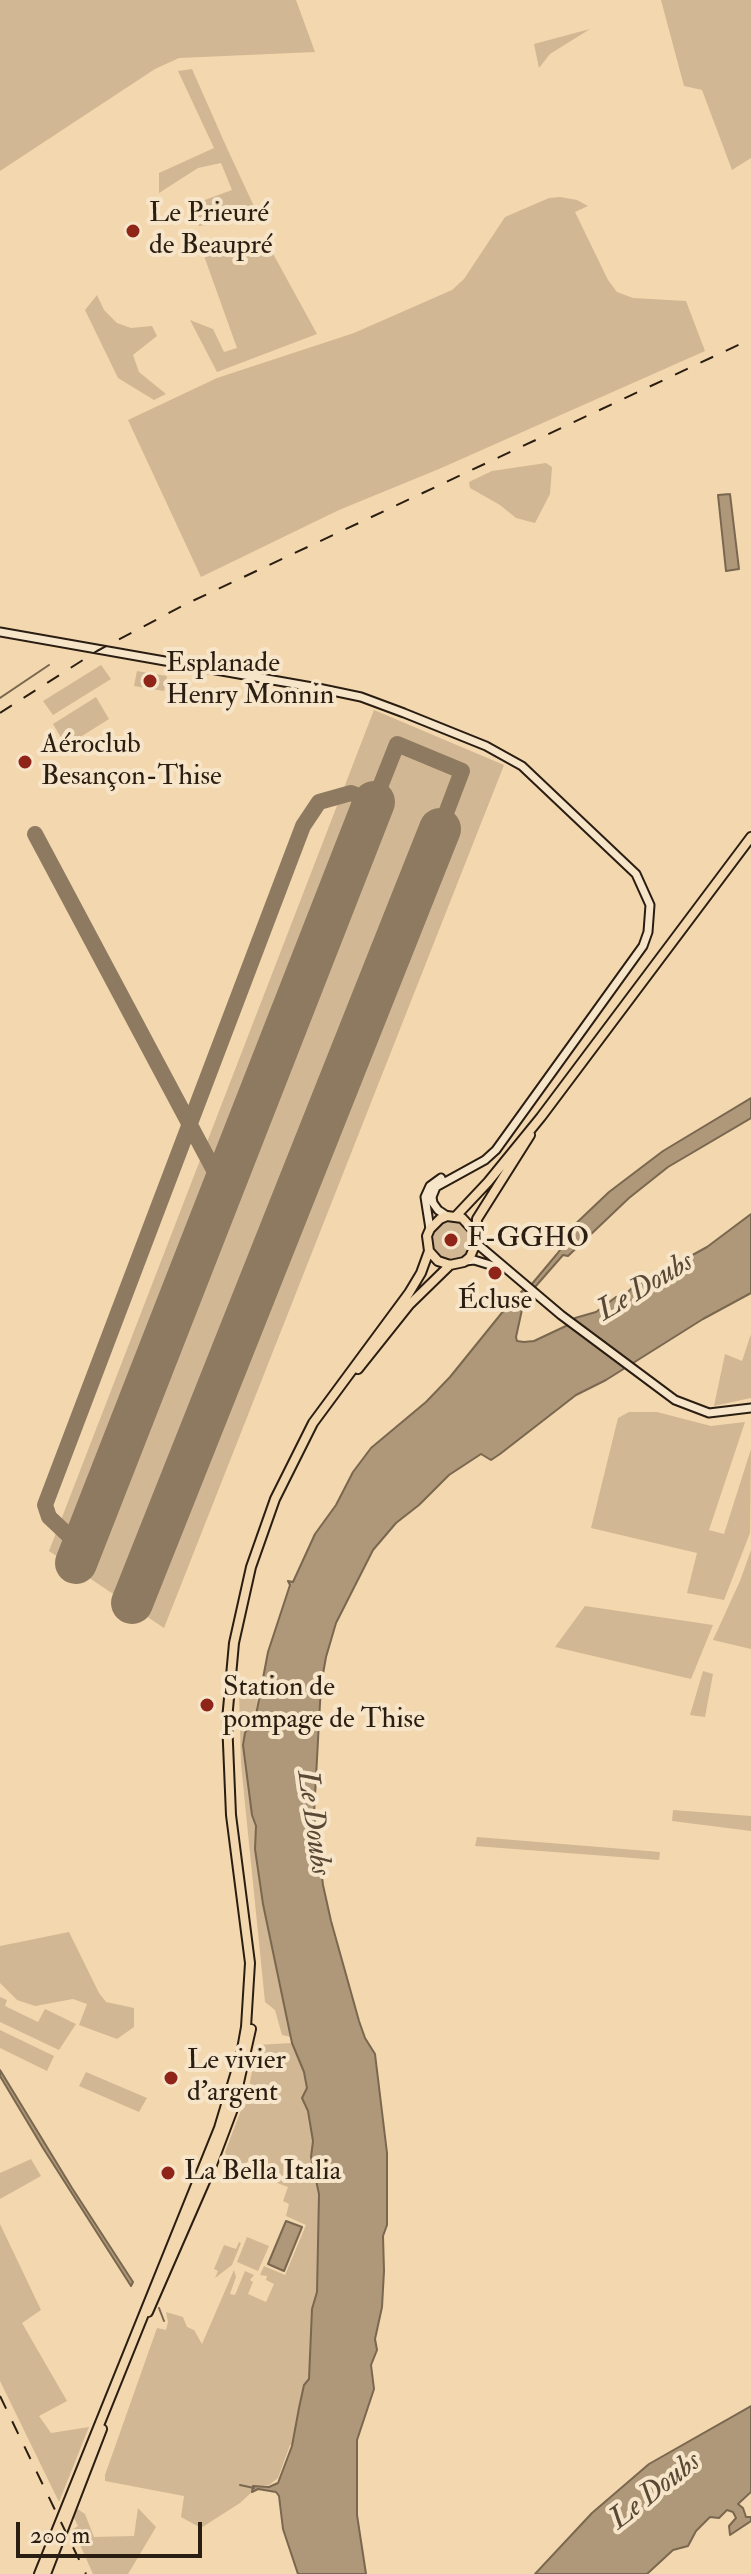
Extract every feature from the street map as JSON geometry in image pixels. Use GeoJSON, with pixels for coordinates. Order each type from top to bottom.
{"type":"FeatureCollection","features":[{"type":"Feature","properties":{"kind":"main road"},"geometry":{"type":"LineString","coordinates":[[541,1117],[477,1219],[474,1251],[464,1262],[450,1265],[438,1261],[427,1244],[430,1229],[440,1219],[451,1216],[488,1182],[541,1117],[751,837]]}},
{"type":"Feature","properties":{"kind":"main road"},"geometry":{"type":"LineString","coordinates":[[451,1216],[468,1221],[475,1232]]}},
{"type":"Feature","properties":{"kind":"main road"},"geometry":{"type":"LineString","coordinates":[[39,2574],[219,2128],[241,2055],[249,1979],[227,1752],[230,1672],[239,1612],[262,1532],[295,1457],[332,1395],[421,1273],[429,1251]]}},
{"type":"Feature","properties":{"kind":"main road"},"geometry":{"type":"LineString","coordinates":[[46,2574],[215,2158],[239,2087],[250,2040],[254,1955],[235,1804],[232,1743],[237,1655],[255,1569],[279,1504],[328,1410],[409,1305],[450,1265]]}},
{"type":"Feature","properties":{"kind":"main road"},"geometry":{"type":"LineString","coordinates":[[215,2158],[213,2151],[229,2110],[226,2105]]}},
{"type":"Feature","properties":{"kind":"main road"},"geometry":{"type":"LineString","coordinates":[[163,2280],[172,2242]]}},
{"type":"Feature","properties":{"kind":"street"},"geometry":{"type":"LineString","coordinates":[[0,632],[111,654],[289,682],[382,704],[513,760],[543,784],[636,874],[650,905],[648,932],[643,946],[501,1144],[485,1160],[439,1179],[428,1189],[425,1203],[430,1229]]}},
{"type":"Feature","properties":{"kind":"street"},"geometry":{"type":"LineString","coordinates":[[451,1216],[435,1207],[433,1193],[442,1182],[465,1169]]}},
{"type":"Feature","properties":{"kind":"street"},"geometry":{"type":"LineString","coordinates":[[476,1243],[561,1315],[675,1400],[699,1410],[719,1413],[751,1408]]}},
{"type":"Feature","properties":{"kind":"street"},"geometry":{"type":"LineString","coordinates":[[464,1262],[474,1260],[506,1270]]}},
{"type":"Feature","properties":{"kind":"shaded area"},"geometry":{"type":"Polygon","coordinates":[[[0,0],[296,0],[315,52],[179,58],[155,69],[0,171],[0,0]]]}},
{"type":"Feature","properties":{"kind":"shaded area"},"geometry":{"type":"Polygon","coordinates":[[[661,0],[751,0],[751,158],[732,170],[702,90],[684,86],[661,0]]]}},
{"type":"Feature","properties":{"kind":"shaded area"},"geometry":{"type":"Polygon","coordinates":[[[590,29],[550,54],[539,68],[534,44],[590,29]]]}},
{"type":"Feature","properties":{"kind":"shaded area"},"geometry":{"type":"Polygon","coordinates":[[[192,69],[259,217],[199,226],[191,205],[232,190],[221,163],[198,168],[159,193],[159,173],[214,148],[178,71],[192,69]]]}},
{"type":"Feature","properties":{"kind":"shaded area"},"geometry":{"type":"Polygon","coordinates":[[[560,197],[588,206],[575,212],[617,292],[633,298],[686,301],[705,351],[339,510],[201,577],[128,420],[217,378],[354,333],[452,290],[464,279],[505,217],[549,198],[560,197]]]}},
{"type":"Feature","properties":{"kind":"shaded area"},"geometry":{"type":"Polygon","coordinates":[[[228,244],[271,250],[317,334],[217,372],[190,320],[213,329],[224,352],[237,348],[203,253],[228,244]]]}},
{"type":"Feature","properties":{"kind":"shaded area"},"geometry":{"type":"Polygon","coordinates":[[[97,295],[104,310],[117,323],[131,328],[152,326],[157,336],[133,355],[139,372],[166,394],[154,400],[118,378],[85,310],[97,295]]]}},
{"type":"Feature","properties":{"kind":"shaded area"},"geometry":{"type":"Polygon","coordinates":[[[546,463],[552,467],[550,494],[535,523],[516,518],[470,488],[469,482],[492,471],[546,463]]]}},
{"type":"Feature","properties":{"kind":"shaded area"},"geometry":{"type":"Polygon","coordinates":[[[101,665],[111,679],[53,715],[43,701],[101,665]]]}},
{"type":"Feature","properties":{"kind":"shaded area","name":"Esplanade Henry Monnin"},"geometry":{"type":"Polygon","coordinates":[[[137,671],[167,676],[164,691],[134,686],[137,671]]]}},
{"type":"Feature","properties":{"kind":"shaded area"},"geometry":{"type":"Polygon","coordinates":[[[96,697],[109,719],[66,746],[53,724],[96,697]]]}},
{"type":"Feature","properties":{"kind":"shaded area"},"geometry":{"type":"Polygon","coordinates":[[[374,710],[504,765],[164,1628],[49,1551],[374,710]]]}},
{"type":"Feature","properties":{"kind":"shaded area"},"geometry":{"type":"Polygon","coordinates":[[[452,1222],[466,1227],[471,1241],[466,1255],[452,1260],[438,1255],[433,1241],[438,1227],[452,1222]]]}},
{"type":"Feature","properties":{"kind":"shaded area"},"geometry":{"type":"Polygon","coordinates":[[[751,1334],[751,1398],[714,1406],[725,1354],[742,1361],[751,1334]]]}},
{"type":"Feature","properties":{"kind":"shaded area"},"geometry":{"type":"Polygon","coordinates":[[[629,1412],[657,1412],[711,1426],[745,1422],[709,1530],[724,1534],[751,1449],[750,1533],[724,1600],[687,1593],[697,1553],[591,1528],[618,1418],[629,1412]]]}},
{"type":"Feature","properties":{"kind":"shaded area"},"geometry":{"type":"Polygon","coordinates":[[[751,1550],[751,1649],[713,1640],[751,1550]]]}},
{"type":"Feature","properties":{"kind":"shaded area"},"geometry":{"type":"Polygon","coordinates":[[[585,1606],[713,1625],[691,1679],[555,1647],[585,1606]]]}},
{"type":"Feature","properties":{"kind":"shaded area"},"geometry":{"type":"Polygon","coordinates":[[[703,1671],[713,1674],[705,1717],[690,1715],[703,1671]]]}},
{"type":"Feature","properties":{"kind":"shaded area"},"geometry":{"type":"Polygon","coordinates":[[[239,1692],[257,1699],[256,1715],[245,1733],[243,1745],[267,1924],[291,2037],[282,2035],[275,2010],[265,2002],[241,1764],[239,1692]]]}},
{"type":"Feature","properties":{"kind":"shaded area"},"geometry":{"type":"Polygon","coordinates":[[[673,1810],[751,1816],[751,1831],[672,1821],[673,1810]]]}},
{"type":"Feature","properties":{"kind":"shaded area"},"geometry":{"type":"Polygon","coordinates":[[[477,1837],[660,1852],[659,1860],[475,1846],[477,1837]]]}},
{"type":"Feature","properties":{"kind":"shaded area"},"geometry":{"type":"Polygon","coordinates":[[[69,1932],[106,2002],[134,2008],[134,2027],[117,2039],[79,2025],[87,2004],[73,1999],[35,2006],[17,2000],[0,1983],[0,1946],[69,1932]]]}},
{"type":"Feature","properties":{"kind":"shaded area"},"geometry":{"type":"Polygon","coordinates":[[[0,1997],[7,2000],[5,2006],[38,2022],[45,2009],[76,2024],[59,2050],[0,2022],[0,1997]]]}},
{"type":"Feature","properties":{"kind":"shaded area"},"geometry":{"type":"Polygon","coordinates":[[[0,2030],[54,2056],[47,2071],[0,2048],[0,2030]]]}},
{"type":"Feature","properties":{"kind":"shaded area"},"geometry":{"type":"Polygon","coordinates":[[[292,2043],[307,2088],[304,2105],[308,2111],[313,2141],[311,2157],[319,2194],[317,2292],[312,2309],[309,2379],[304,2385],[292,2446],[278,2478],[269,2485],[253,2486],[252,2492],[240,2503],[201,2528],[181,2517],[184,2496],[105,2481],[105,2475],[157,2328],[166,2330],[166,2312],[183,2317],[187,2327],[194,2330],[202,2344],[234,2270],[236,2277],[230,2294],[235,2295],[245,2271],[254,2275],[248,2294],[266,2302],[274,2284],[266,2280],[267,2276],[260,2275],[264,2266],[285,2275],[306,2225],[286,2216],[289,2204],[283,2201],[288,2187],[269,2180],[271,2175],[258,2163],[258,2156],[244,2164],[227,2157],[225,2152],[248,2092],[257,2045],[292,2043]]]}},
{"type":"Feature","properties":{"kind":"shaded area"},"geometry":{"type":"Polygon","coordinates":[[[86,2072],[147,2098],[139,2112],[79,2086],[86,2072]]]}},
{"type":"Feature","properties":{"kind":"shaded area"},"geometry":{"type":"Polygon","coordinates":[[[31,2159],[41,2176],[0,2199],[0,2173],[31,2159]]]}},
{"type":"Feature","properties":{"kind":"shaded area"},"geometry":{"type":"Polygon","coordinates":[[[0,2224],[41,2310],[22,2323],[67,2401],[39,2416],[51,2433],[89,2427],[59,2502],[0,2381],[0,2224]]]}},
{"type":"Feature","properties":{"kind":"shaded area"},"geometry":{"type":"Polygon","coordinates":[[[247,2237],[269,2246],[258,2271],[237,2262],[247,2237]]]}},
{"type":"Feature","properties":{"kind":"shaded area"},"geometry":{"type":"Polygon","coordinates":[[[239,2242],[232,2265],[215,2278],[218,2271],[214,2269],[224,2245],[236,2249],[239,2242]]]}},
{"type":"Feature","properties":{"kind":"shaded area"},"geometry":{"type":"Polygon","coordinates":[[[76,2508],[85,2514],[94,2537],[134,2536],[138,2508],[156,2527],[128,2574],[93,2574],[73,2529],[78,2526],[73,2516],[76,2508]]]}},
{"type":"Feature","properties":{"kind":"water"},"geometry":{"type":"Polygon","coordinates":[[[730,494],[739,569],[726,571],[718,495],[730,494]]]}},
{"type":"Feature","properties":{"kind":"water","name":"Le Doubs"},"geometry":{"type":"Polygon","coordinates":[[[751,1098],[751,1118],[668,1167],[629,1198],[568,1256],[563,1255],[523,1305],[516,1337],[517,1341],[534,1341],[568,1325],[575,1318],[596,1312],[616,1297],[624,1296],[631,1289],[707,1247],[751,1214],[751,1293],[576,1395],[491,1460],[481,1454],[449,1475],[396,1523],[373,1550],[336,1623],[321,1685],[314,1814],[331,1921],[359,2021],[375,2054],[387,2153],[387,2225],[383,2236],[382,2307],[375,2339],[377,2350],[371,2365],[374,2389],[357,2440],[357,2515],[366,2574],[298,2574],[283,2529],[279,2496],[276,2492],[258,2489],[252,2492],[253,2486],[269,2487],[278,2483],[292,2446],[304,2385],[309,2379],[312,2309],[317,2292],[319,2194],[311,2157],[313,2141],[308,2111],[302,2098],[307,2088],[304,2072],[292,2043],[263,1904],[255,1849],[256,1826],[243,1745],[245,1733],[256,1715],[268,1652],[290,1585],[288,1581],[293,1582],[315,1534],[371,1448],[426,1402],[450,1377],[505,1309],[523,1290],[526,1291],[557,1254],[568,1231],[609,1192],[663,1151],[751,1098]]]}},
{"type":"Feature","properties":{"kind":"water"},"geometry":{"type":"Polygon","coordinates":[[[0,2070],[133,2282],[131,2286],[43,2148],[0,2076],[0,2070]]]}},
{"type":"Feature","properties":{"kind":"water"},"geometry":{"type":"Polygon","coordinates":[[[286,2221],[302,2227],[284,2271],[268,2264],[286,2221]]]}},
{"type":"Feature","properties":{"kind":"water","name":"Le Doubs"},"geometry":{"type":"Polygon","coordinates":[[[751,2406],[751,2492],[738,2504],[746,2517],[751,2517],[751,2521],[730,2535],[729,2526],[736,2518],[733,2512],[727,2510],[719,2518],[710,2517],[696,2531],[688,2546],[673,2550],[647,2574],[535,2574],[592,2513],[649,2464],[751,2406]]]}},
{"type":"Feature","properties":{"kind":"waterway"},"geometry":{"type":"LineString","coordinates":[[0,698],[49,665]]}},
{"type":"Feature","properties":{"kind":"waterway"},"geometry":{"type":"LineString","coordinates":[[159,2308],[164,2321]]}},
{"type":"Feature","properties":{"kind":"waterway"},"geometry":{"type":"LineString","coordinates":[[240,2485],[254,2488]]}},
{"type":"Feature","properties":{"kind":"taxiway"},"geometry":{"type":"LineString","coordinates":[[82,1548],[49,1517],[45,1505],[303,826],[319,802],[351,793],[374,802],[397,744],[462,771],[440,829]]}},
{"type":"Feature","properties":{"kind":"taxiway"},"geometry":{"type":"LineString","coordinates":[[35,834],[223,1187]]}},
{"type":"Feature","properties":{"kind":"runway"},"geometry":{"type":"LineString","coordinates":[[76,1563],[374,802]]}},
{"type":"Feature","properties":{"kind":"runway"},"geometry":{"type":"LineString","coordinates":[[132,1603],[440,829]]}},
{"type":"Feature","properties":{"kind":"railway"},"geometry":{"type":"LineString","coordinates":[[0,713],[97,651],[186,604],[751,339]]}},
{"type":"Feature","properties":{"kind":"railway"},"geometry":{"type":"LineString","coordinates":[[0,2396],[86,2574]]}},
{"type":"Feature","properties":{"kind":"place","name":"Le Prieuré de Beaupré"},"geometry":{"type":"Point","coordinates":[133,231]}},
{"type":"Feature","properties":{"kind":"place","name":"Esplanade Henry Monnin"},"geometry":{"type":"Point","coordinates":[150,681]}},
{"type":"Feature","properties":{"kind":"place","name":"Aéroclub Besançon-Thise"},"geometry":{"type":"Point","coordinates":[25,762]}},
{"type":"Feature","properties":{"kind":"place","name":"F-GGHO"},"geometry":{"type":"Point","coordinates":[451,1240]}},
{"type":"Feature","properties":{"kind":"place","name":"Écluse"},"geometry":{"type":"Point","coordinates":[495,1273]}},
{"type":"Feature","properties":{"kind":"place","name":"Station de pompage de Thise"},"geometry":{"type":"Point","coordinates":[207,1705]}},
{"type":"Feature","properties":{"kind":"place","name":"Le vivier d'argent"},"geometry":{"type":"Point","coordinates":[171,2078]}},
{"type":"Feature","properties":{"kind":"place","name":"La Bella Italia"},"geometry":{"type":"Point","coordinates":[168,2173]}}]}
